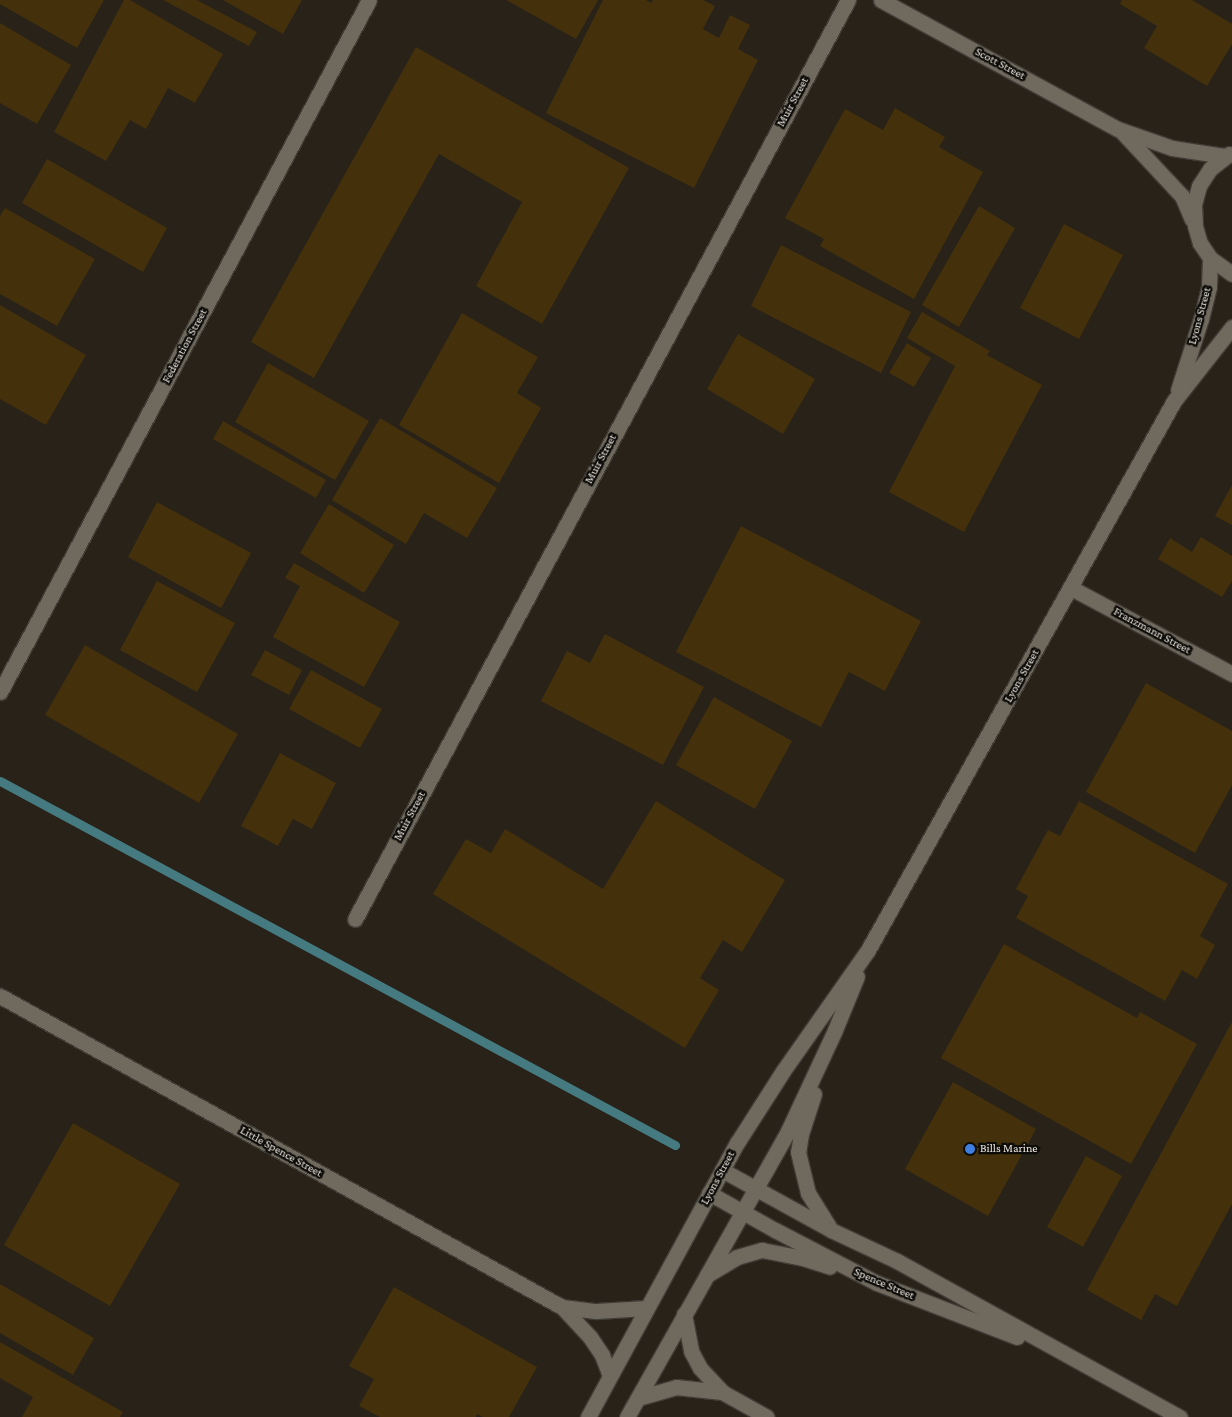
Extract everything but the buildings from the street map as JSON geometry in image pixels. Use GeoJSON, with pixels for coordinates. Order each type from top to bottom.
{"type":"FeatureCollection","features":[{"type":"Feature","properties":{"kind":"street","name":"Federation Street"},"geometry":{"type":"LineString","coordinates":[[0,692],[369,0]]}},
{"type":"Feature","properties":{"kind":"street","name":"Muir Street"},"geometry":{"type":"LineString","coordinates":[[355,919],[848,0]]}},
{"type":"Feature","properties":{"kind":"street","name":"Scott Street"},"geometry":{"type":"LineString","coordinates":[[881,0],[1118,128],[1172,148],[1228,154]]}},
{"type":"Feature","properties":{"kind":"street","name":"Scott Street"},"geometry":{"type":"LineString","coordinates":[[1118,128],[1182,196],[1200,243],[1210,258]]}},
{"type":"Feature","properties":{"kind":"street"},"geometry":{"type":"LineString","coordinates":[[1195,226],[1194,205],[1199,186],[1210,169],[1228,154]]}},
{"type":"Feature","properties":{"kind":"street"},"geometry":{"type":"LineString","coordinates":[[1210,258],[1232,274]]}},
{"type":"Feature","properties":{"kind":"street","name":"Lyons Street"},"geometry":{"type":"LineString","coordinates":[[1174,401],[1201,319],[1209,287],[1210,258]]}},
{"type":"Feature","properties":{"kind":"street","name":"Lyons Street"},"geometry":{"type":"LineString","coordinates":[[588,1417],[722,1170],[783,1071],[868,950],[1174,401],[1232,327]]}},
{"type":"Feature","properties":{"kind":"street","name":"Franzmann Street"},"geometry":{"type":"LineString","coordinates":[[1071,588],[1232,674]]}},
{"type":"Feature","properties":{"kind":"street","name":"Lyons Street"},"geometry":{"type":"LineString","coordinates":[[627,1417],[788,1131],[868,950]]}},
{"type":"Feature","properties":{"kind":"street","name":"Little Spence Street"},"geometry":{"type":"LineString","coordinates":[[0,996],[562,1307],[590,1337],[602,1355],[610,1376]]}},
{"type":"Feature","properties":{"kind":"street"},"geometry":{"type":"LineString","coordinates":[[831,1230],[808,1193],[798,1152],[801,1134],[832,1035]]}},
{"type":"Feature","properties":{"kind":"street","name":"Spence Street"},"geometry":{"type":"LineString","coordinates":[[722,1170],[831,1230],[897,1261],[1180,1417]]}},
{"type":"Feature","properties":{"kind":"street","name":"Spence Street"},"geometry":{"type":"LineString","coordinates":[[709,1194],[877,1283],[1068,1356]]}},
{"type":"Feature","properties":{"kind":"street"},"geometry":{"type":"LineString","coordinates":[[705,1276],[736,1257],[762,1250],[803,1258],[877,1283]]}},
{"type":"Feature","properties":{"kind":"street","name":"Little Spence Street"},"geometry":{"type":"LineString","coordinates":[[562,1307],[596,1311],[646,1308]]}},
{"type":"Feature","properties":{"kind":"street"},"geometry":{"type":"LineString","coordinates":[[684,1314],[691,1352],[700,1368],[722,1392],[767,1417]]}},
{"type":"Feature","properties":{"kind":"street"},"geometry":{"type":"LineString","coordinates":[[638,1398],[676,1387],[722,1392]]}},
{"type":"Feature","properties":{"kind":"waterway"},"geometry":{"type":"LineString","coordinates":[[0,781],[675,1145]]}},
{"type":"Feature","properties":{"kind":"place","name":"Bills Marine"},"geometry":{"type":"Point","coordinates":[970,1149]}}]}
